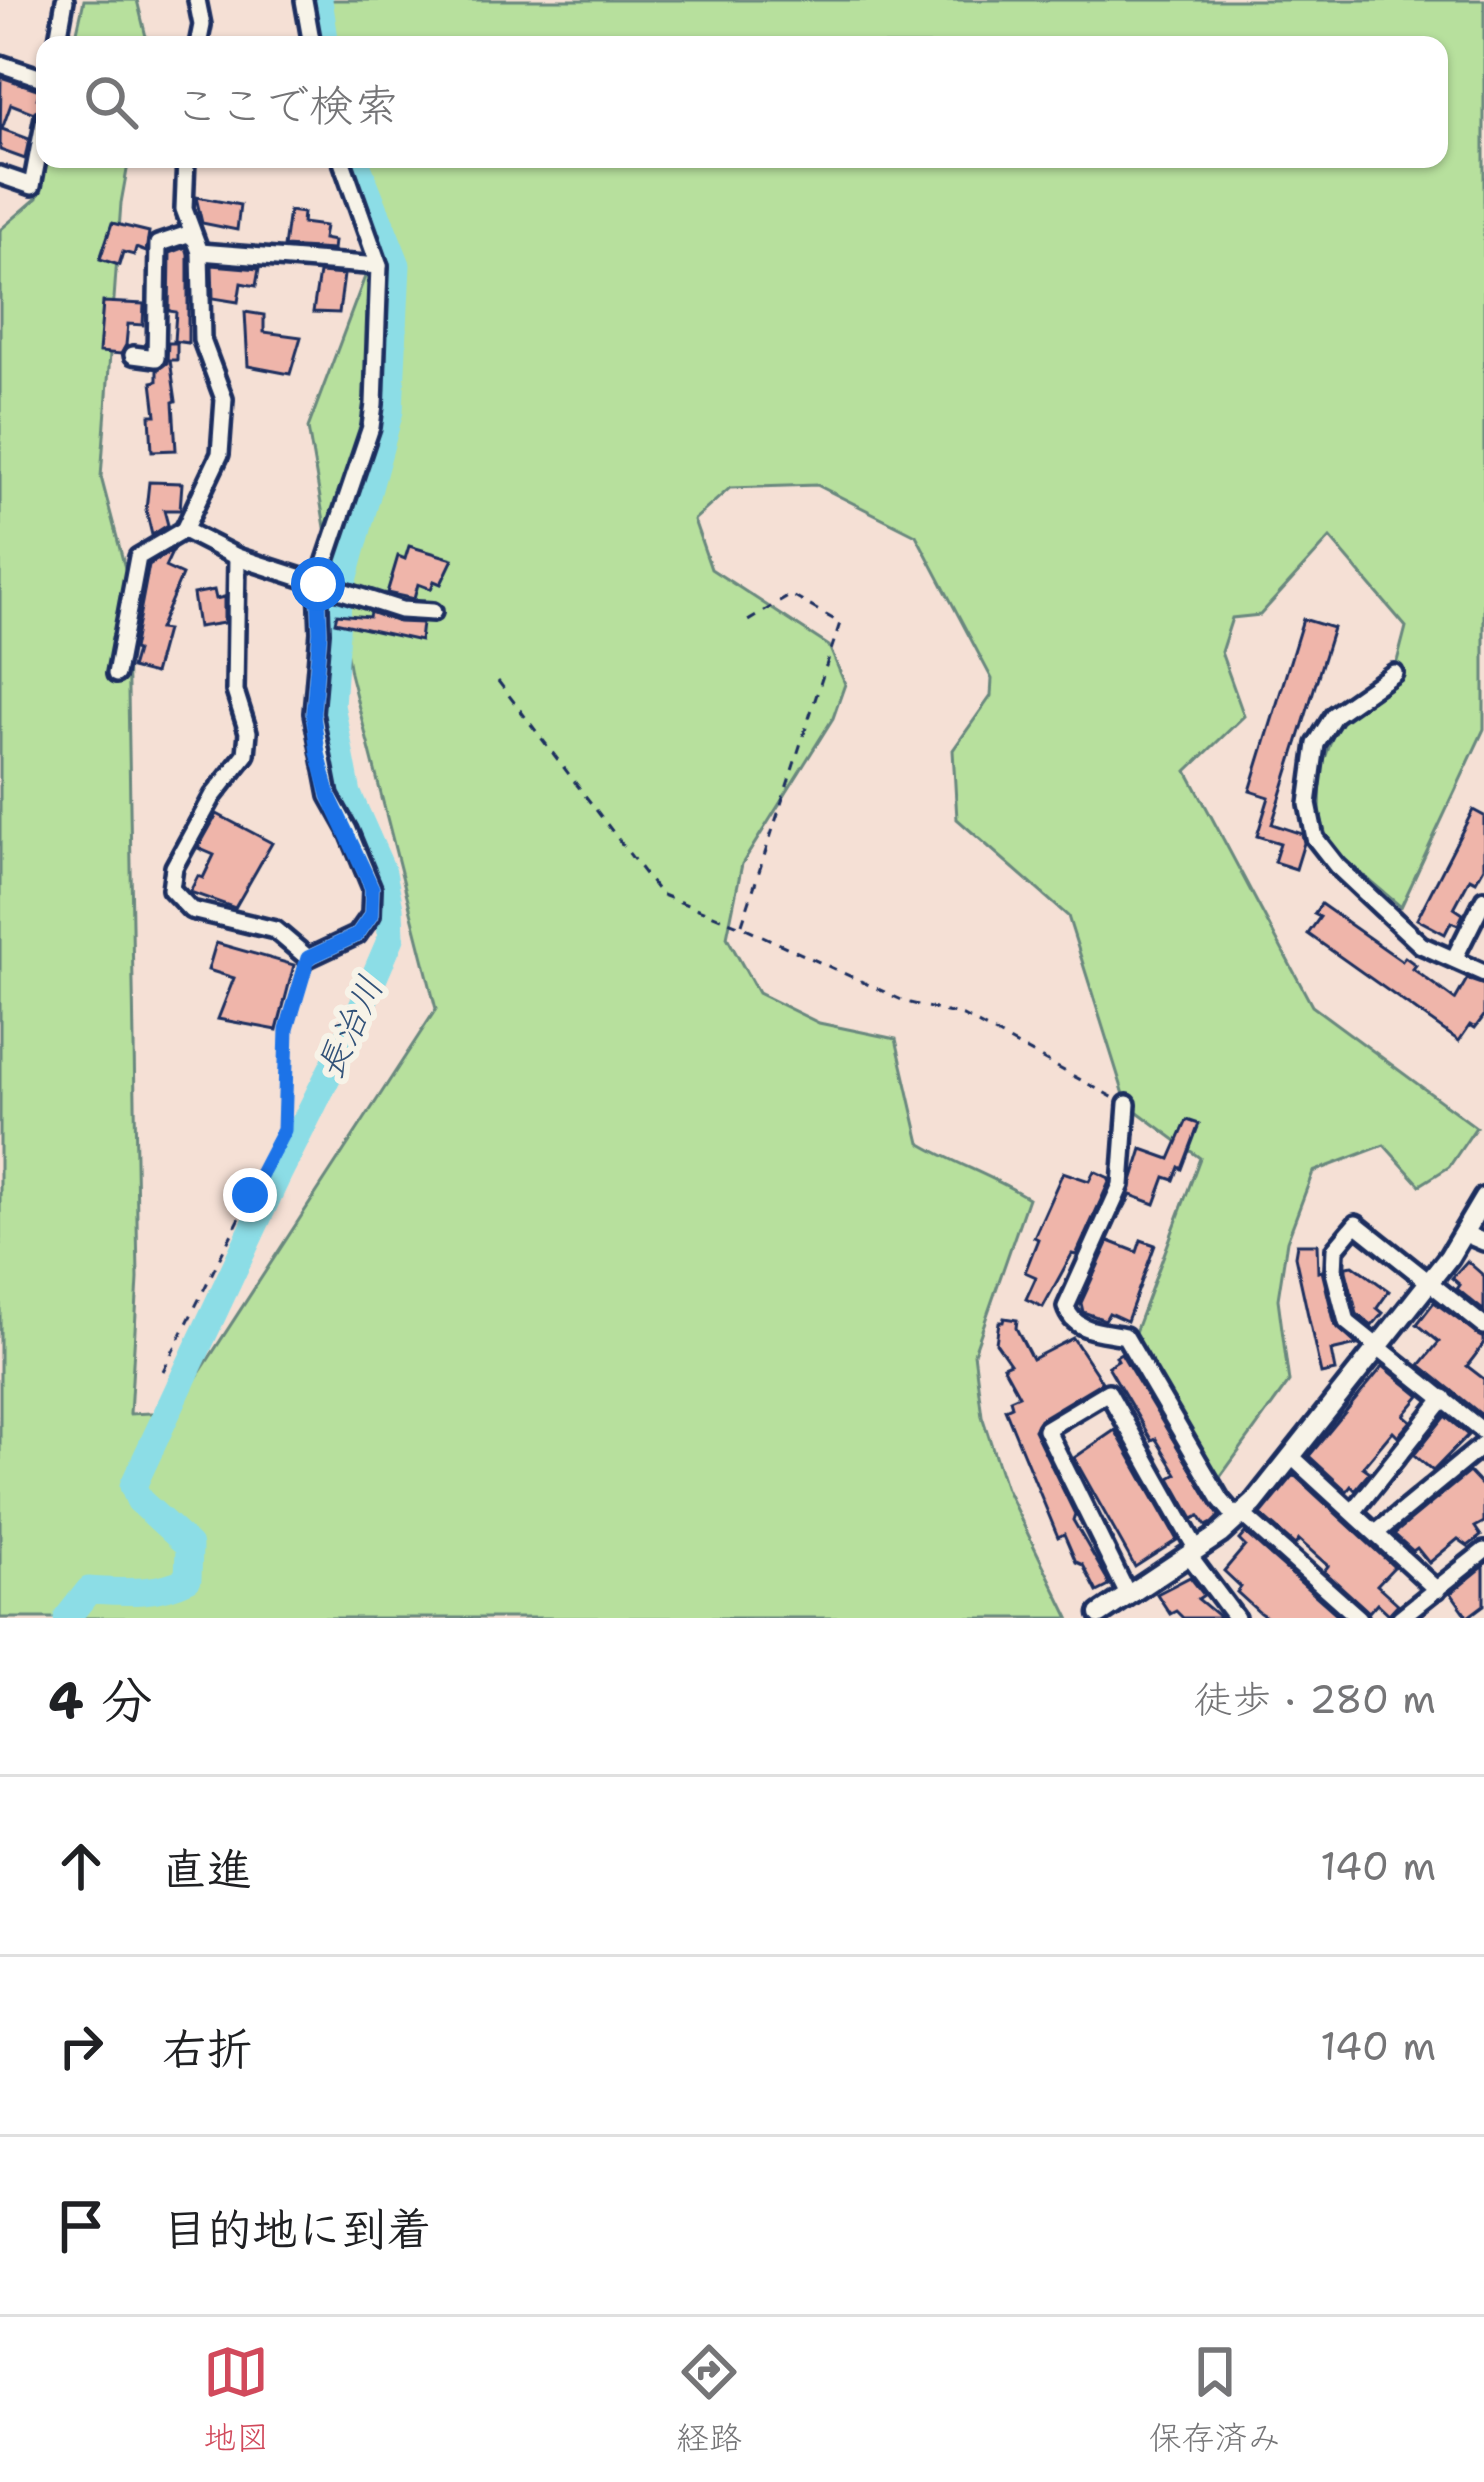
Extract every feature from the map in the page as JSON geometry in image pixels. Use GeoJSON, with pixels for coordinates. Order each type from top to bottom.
{"type":"FeatureCollection","features":[{"type":"Feature","properties":{"kind":"street"},"geometry":{"type":"LineString","coordinates":[[59,36],[65,0]]}},
{"type":"Feature","properties":{"kind":"street"},"geometry":{"type":"LineString","coordinates":[[197,0],[200,36]]}},
{"type":"Feature","properties":{"kind":"street"},"geometry":{"type":"LineString","coordinates":[[304,0],[310,36]]}},
{"type":"Feature","properties":{"kind":"street"},"geometry":{"type":"LineString","coordinates":[[0,64],[36,76]]}},
{"type":"Feature","properties":{"kind":"street"},"geometry":{"type":"LineString","coordinates":[[0,176],[32,186],[36,165]]}},
{"type":"Feature","properties":{"kind":"street"},"geometry":{"type":"LineString","coordinates":[[186,168],[184,209],[200,282]]}},
{"type":"Feature","properties":{"kind":"street"},"geometry":{"type":"LineString","coordinates":[[237,557],[235,692],[248,732],[246,754],[213,796],[174,867],[171,889],[191,910],[275,930],[308,958],[357,935],[371,915],[372,888],[329,796],[313,713],[320,632],[318,584],[370,427],[379,266],[344,168]]}},
{"type":"Feature","properties":{"kind":"street"},"geometry":{"type":"LineString","coordinates":[[116,674],[138,557],[184,530],[220,454],[224,399],[202,340],[200,252],[191,233]]}},
{"type":"Feature","properties":{"kind":"street"},"geometry":{"type":"LineString","coordinates":[[133,355],[156,358],[158,244],[191,233]]}},
{"type":"Feature","properties":{"kind":"street"},"geometry":{"type":"LineString","coordinates":[[200,252],[379,266]]}},
{"type":"Feature","properties":{"kind":"street"},"geometry":{"type":"LineString","coordinates":[[184,530],[237,557],[318,584],[401,610],[433,612]]}},
{"type":"Feature","properties":{"kind":"street"},"geometry":{"type":"LineString","coordinates":[[1394,673],[1334,715],[1316,744],[1308,804],[1315,838],[1337,866],[1421,945],[1484,973]]}},
{"type":"Feature","properties":{"kind":"street"},"geometry":{"type":"LineString","coordinates":[[1454,959],[1484,899]]}},
{"type":"Feature","properties":{"kind":"street"},"geometry":{"type":"LineString","coordinates":[[1127,1104],[1121,1185],[1066,1307],[1070,1320],[1125,1336],[1221,1500],[1359,1618]]}},
{"type":"Feature","properties":{"kind":"street"},"geometry":{"type":"LineString","coordinates":[[1100,1614],[1240,1517],[1430,1282],[1484,1198]]}},
{"type":"Feature","properties":{"kind":"street"},"geometry":{"type":"LineString","coordinates":[[1484,1326],[1356,1223],[1334,1249],[1334,1272],[1347,1322],[1484,1432]]}},
{"type":"Feature","properties":{"kind":"street"},"geometry":{"type":"LineString","coordinates":[[1463,1233],[1484,1242]]}},
{"type":"Feature","properties":{"kind":"street"},"geometry":{"type":"LineString","coordinates":[[1128,1594],[1046,1429],[1108,1392],[1193,1552],[1236,1618]]}},
{"type":"Feature","properties":{"kind":"street"},"geometry":{"type":"LineString","coordinates":[[1353,1512],[1444,1398]]}},
{"type":"Feature","properties":{"kind":"street"},"geometry":{"type":"LineString","coordinates":[[1376,1533],[1484,1444]]}},
{"type":"Feature","properties":{"kind":"street"},"geometry":{"type":"LineString","coordinates":[[1292,1456],[1436,1590]]}},
{"type":"Feature","properties":{"kind":"street"},"geometry":{"type":"LineString","coordinates":[[1400,1618],[1484,1551]]}},
{"type":"Feature","properties":{"kind":"path"},"geometry":{"type":"LineString","coordinates":[[741,926],[840,623],[791,595],[742,624]]}},
{"type":"Feature","properties":{"kind":"path"},"geometry":{"type":"LineString","coordinates":[[498,681],[660,894],[906,1002],[963,1016],[1127,1104]]}},
{"type":"Feature","properties":{"kind":"path"},"geometry":{"type":"LineString","coordinates":[[164,1371],[284,1130],[287,1029],[308,958]]}},
{"type":"Feature","properties":{"kind":"green space"},"geometry":{"type":"Polygon","coordinates":[[[84,0],[137,0],[146,36],[76,36],[84,0]]]}},
{"type":"Feature","properties":{"kind":"green space"},"geometry":{"type":"Polygon","coordinates":[[[312,0],[1484,0],[1484,729],[1401,907],[1329,846],[1320,815],[1321,770],[1336,727],[1394,673],[1406,627],[1330,538],[1260,615],[1232,618],[1221,652],[1244,716],[1187,771],[1312,1006],[1476,1127],[1449,1167],[1420,1185],[1384,1145],[1313,1172],[1287,1241],[1278,1299],[1289,1382],[1218,1480],[1134,1335],[1200,1158],[1127,1104],[1068,916],[957,819],[953,750],[991,696],[992,679],[916,535],[817,485],[730,488],[694,520],[711,569],[829,646],[845,684],[833,718],[742,864],[727,937],[758,993],[819,1023],[896,1039],[920,1143],[1028,1198],[974,1353],[982,1416],[1006,1489],[1069,1618],[0,1618],[0,230],[37,198],[44,168],[127,168],[101,477],[126,572],[138,1279],[130,1414],[174,1412],[436,1009],[350,673],[308,428],[378,242],[374,190],[367,168],[1448,168],[1448,36],[323,36],[312,0]]]}},
{"type":"Feature","properties":{"kind":"building"},"geometry":{"type":"Polygon","coordinates":[[[1,77],[36,89],[36,110],[31,128],[34,113],[11,104],[2,129],[29,139],[25,159],[0,150],[1,77]]]}},
{"type":"Feature","properties":{"kind":"building"},"geometry":{"type":"Polygon","coordinates":[[[196,197],[240,205],[237,230],[202,223],[196,197]]]}},
{"type":"Feature","properties":{"kind":"building"},"geometry":{"type":"Polygon","coordinates":[[[289,211],[303,213],[302,223],[325,226],[323,239],[334,241],[333,250],[284,247],[289,211]]]}},
{"type":"Feature","properties":{"kind":"building"},"geometry":{"type":"Polygon","coordinates":[[[112,223],[149,232],[146,252],[136,248],[134,255],[123,252],[119,265],[100,259],[112,223]]]}},
{"type":"Feature","properties":{"kind":"building"},"geometry":{"type":"Polygon","coordinates":[[[186,247],[188,343],[174,341],[176,312],[169,311],[170,253],[186,247]]]}},
{"type":"Feature","properties":{"kind":"building"},"geometry":{"type":"Polygon","coordinates":[[[212,265],[259,269],[256,286],[241,283],[238,302],[213,298],[212,265]]]}},
{"type":"Feature","properties":{"kind":"building"},"geometry":{"type":"Polygon","coordinates":[[[319,273],[344,275],[339,313],[313,312],[319,273]]]}},
{"type":"Feature","properties":{"kind":"building"},"geometry":{"type":"Polygon","coordinates":[[[103,302],[144,304],[143,325],[128,324],[121,354],[99,352],[103,302]]]}},
{"type":"Feature","properties":{"kind":"building"},"geometry":{"type":"Polygon","coordinates":[[[245,312],[264,315],[264,332],[301,337],[290,374],[248,366],[245,312]]]}},
{"type":"Feature","properties":{"kind":"building"},"geometry":{"type":"Polygon","coordinates":[[[168,343],[177,343],[177,360],[170,360],[176,450],[152,451],[150,415],[156,415],[152,382],[167,363],[168,343]]]}},
{"type":"Feature","properties":{"kind":"building"},"geometry":{"type":"Polygon","coordinates":[[[149,482],[182,483],[180,510],[164,510],[168,525],[152,535],[146,510],[149,482]]]}},
{"type":"Feature","properties":{"kind":"building"},"geometry":{"type":"Polygon","coordinates":[[[409,546],[453,559],[441,584],[434,581],[431,589],[418,584],[414,599],[387,593],[398,556],[405,559],[409,546]]]}},
{"type":"Feature","properties":{"kind":"building"},"geometry":{"type":"Polygon","coordinates":[[[173,550],[165,567],[182,575],[159,629],[166,630],[154,674],[131,668],[133,650],[149,565],[173,550]]]}},
{"type":"Feature","properties":{"kind":"building"},"geometry":{"type":"Polygon","coordinates":[[[214,590],[216,599],[224,597],[224,623],[198,627],[193,594],[214,590]]]}},
{"type":"Feature","properties":{"kind":"building"},"geometry":{"type":"Polygon","coordinates":[[[370,612],[398,622],[422,623],[420,641],[335,622],[337,614],[369,617],[370,612]]]}},
{"type":"Feature","properties":{"kind":"building"},"geometry":{"type":"Polygon","coordinates":[[[1303,619],[1333,628],[1272,824],[1302,834],[1296,869],[1274,862],[1280,843],[1257,836],[1269,797],[1250,791],[1303,619]]]}},
{"type":"Feature","properties":{"kind":"building"},"geometry":{"type":"Polygon","coordinates":[[[1473,810],[1484,816],[1484,867],[1476,881],[1470,878],[1454,908],[1463,914],[1458,925],[1451,922],[1445,934],[1417,919],[1473,810]]]}},
{"type":"Feature","properties":{"kind":"building"},"geometry":{"type":"Polygon","coordinates":[[[217,814],[272,843],[235,908],[190,892],[214,855],[198,848],[217,814]]]}},
{"type":"Feature","properties":{"kind":"building"},"geometry":{"type":"Polygon","coordinates":[[[1321,904],[1402,961],[1405,957],[1416,965],[1413,969],[1455,1000],[1467,979],[1484,985],[1484,1016],[1459,1041],[1308,934],[1320,917],[1314,914],[1321,904]]]}},
{"type":"Feature","properties":{"kind":"building"},"geometry":{"type":"Polygon","coordinates":[[[216,943],[294,965],[277,1030],[218,1019],[234,978],[208,970],[216,943]]]}},
{"type":"Feature","properties":{"kind":"building"},"geometry":{"type":"Polygon","coordinates":[[[1187,1120],[1199,1124],[1182,1169],[1179,1167],[1174,1180],[1165,1177],[1155,1204],[1131,1195],[1123,1210],[1142,1149],[1170,1159],[1187,1120]]]}},
{"type":"Feature","properties":{"kind":"building"},"geometry":{"type":"Polygon","coordinates":[[[1094,1171],[1109,1182],[1076,1255],[1072,1254],[1043,1307],[1026,1299],[1036,1277],[1025,1272],[1038,1239],[1034,1237],[1063,1172],[1089,1181],[1094,1171]]]}},
{"type":"Feature","properties":{"kind":"building"},"geometry":{"type":"Polygon","coordinates":[[[1141,1240],[1155,1245],[1127,1321],[1109,1313],[1105,1320],[1083,1312],[1081,1303],[1109,1241],[1137,1252],[1141,1240]]]}},
{"type":"Feature","properties":{"kind":"building"},"geometry":{"type":"Polygon","coordinates":[[[1297,1244],[1317,1244],[1318,1272],[1322,1271],[1335,1325],[1357,1345],[1331,1351],[1335,1371],[1321,1374],[1295,1256],[1297,1244]]]}},
{"type":"Feature","properties":{"kind":"building"},"geometry":{"type":"Polygon","coordinates":[[[1467,1261],[1484,1276],[1484,1311],[1457,1289],[1460,1285],[1452,1278],[1467,1261]]]}},
{"type":"Feature","properties":{"kind":"building"},"geometry":{"type":"Polygon","coordinates":[[[1353,1265],[1389,1291],[1377,1308],[1383,1313],[1372,1326],[1357,1314],[1346,1271],[1346,1266],[1353,1265]]]}},
{"type":"Feature","properties":{"kind":"building"},"geometry":{"type":"Polygon","coordinates":[[[1434,1302],[1484,1338],[1467,1366],[1484,1379],[1483,1416],[1420,1365],[1439,1342],[1417,1324],[1434,1302]]]}},
{"type":"Feature","properties":{"kind":"building"},"geometry":{"type":"Polygon","coordinates":[[[1004,1318],[1017,1320],[1016,1328],[1032,1359],[1073,1338],[1102,1382],[1040,1419],[1034,1430],[1075,1514],[1073,1520],[1107,1579],[1109,1586],[1097,1592],[1064,1534],[1058,1537],[1005,1409],[1019,1395],[1003,1366],[1010,1363],[996,1343],[1004,1318]]]}},
{"type":"Feature","properties":{"kind":"building"},"geometry":{"type":"Polygon","coordinates":[[[1121,1353],[1219,1516],[1212,1523],[1206,1526],[1199,1516],[1193,1519],[1170,1478],[1177,1474],[1108,1366],[1121,1353]]]}},
{"type":"Feature","properties":{"kind":"building"},"geometry":{"type":"Polygon","coordinates":[[[1383,1366],[1420,1396],[1404,1415],[1411,1421],[1398,1436],[1393,1431],[1363,1467],[1370,1472],[1355,1490],[1351,1486],[1347,1491],[1309,1456],[1383,1366]]]}},
{"type":"Feature","properties":{"kind":"building"},"geometry":{"type":"Polygon","coordinates":[[[1445,1416],[1468,1435],[1433,1471],[1414,1455],[1445,1416]]]}},
{"type":"Feature","properties":{"kind":"building"},"geometry":{"type":"Polygon","coordinates":[[[1115,1430],[1177,1540],[1135,1567],[1074,1458],[1115,1430]]]}},
{"type":"Feature","properties":{"kind":"building"},"geometry":{"type":"Polygon","coordinates":[[[1469,1472],[1484,1488],[1484,1522],[1475,1527],[1481,1536],[1468,1546],[1458,1539],[1429,1563],[1417,1548],[1413,1551],[1394,1534],[1469,1472]]]}},
{"type":"Feature","properties":{"kind":"building"},"geometry":{"type":"Polygon","coordinates":[[[1294,1475],[1394,1567],[1377,1585],[1398,1604],[1389,1614],[1377,1603],[1369,1612],[1324,1571],[1328,1566],[1261,1515],[1294,1475]]]}},
{"type":"Feature","properties":{"kind":"building"},"geometry":{"type":"Polygon","coordinates":[[[1245,1533],[1341,1618],[1268,1618],[1260,1613],[1237,1592],[1241,1587],[1224,1571],[1245,1546],[1239,1540],[1245,1533]]]}},
{"type":"Feature","properties":{"kind":"building"},"geometry":{"type":"Polygon","coordinates":[[[1484,1566],[1484,1605],[1468,1617],[1451,1593],[1484,1566]]]}},
{"type":"Feature","properties":{"kind":"building"},"geometry":{"type":"Polygon","coordinates":[[[1190,1577],[1204,1595],[1198,1599],[1221,1618],[1170,1614],[1157,1594],[1190,1577]]]}},
{"type":"Feature","properties":{"kind":"waterway","name":"長治川"},"geometry":{"type":"LineString","coordinates":[[319,0],[325,36]]}},
{"type":"Feature","properties":{"kind":"waterway","name":"長治川"},"geometry":{"type":"LineString","coordinates":[[67,1618],[89,1590],[152,1590],[188,1579],[189,1546],[139,1500],[133,1486],[391,938],[383,873],[348,794],[331,705],[338,602],[390,411],[397,265],[359,168]]}},
{"type":"Feature","properties":{"kind":"route"},"geometry":{"type":"LineString","coordinates":[[250,1195],[284,1130],[287,1029],[308,958],[357,935],[371,915],[372,888],[329,796],[318,753],[313,713],[320,632],[318,584]]}}]}
